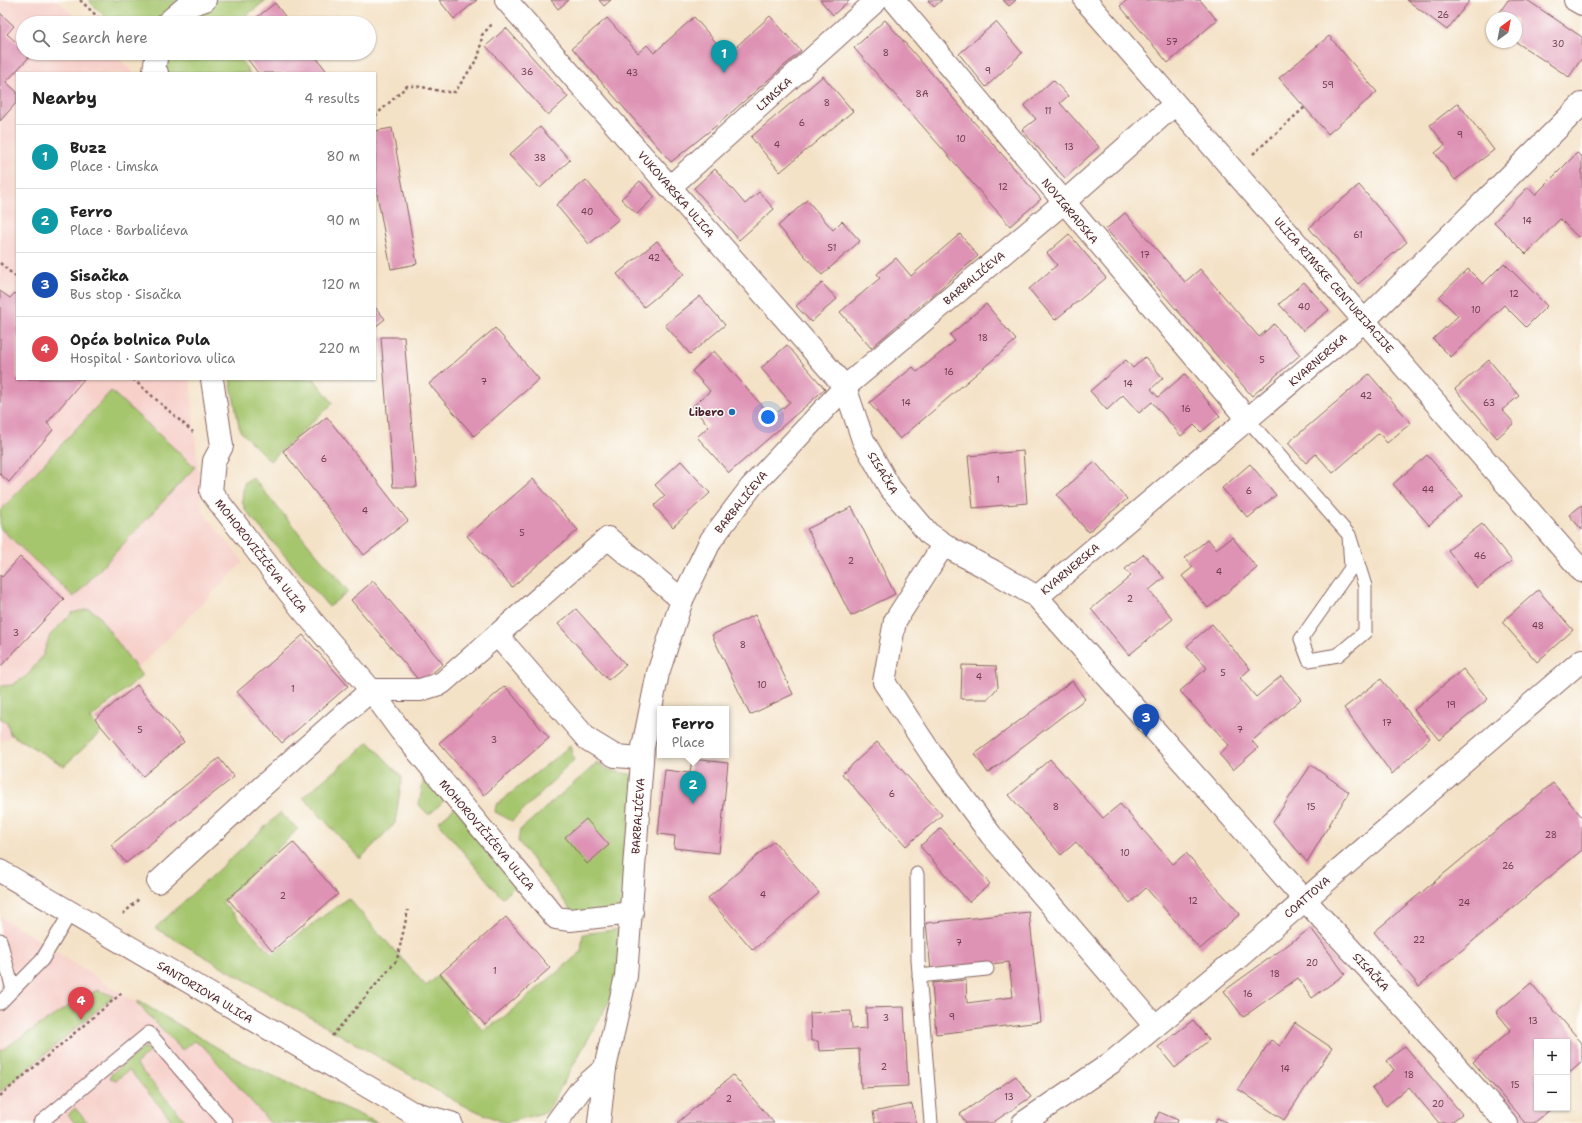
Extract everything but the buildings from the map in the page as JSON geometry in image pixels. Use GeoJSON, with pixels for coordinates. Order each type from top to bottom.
{"type":"FeatureCollection","features":[{"type":"Feature","properties":{"kind":"street"},"geometry":{"type":"LineString","coordinates":[[175,16],[187,6],[205,0]]}},
{"type":"Feature","properties":{"kind":"street","name":"LIMSKA"},"geometry":{"type":"LineString","coordinates":[[670,187],[878,0]]}},
{"type":"Feature","properties":{"kind":"street","name":"NOVIGRADSKA"},"geometry":{"type":"LineString","coordinates":[[894,0],[1063,203],[1248,420]]}},
{"type":"Feature","properties":{"kind":"street","name":"ULICA RIMSKE CENTURIJACIJE"},"geometry":{"type":"LineString","coordinates":[[1085,0],[1582,570]]}},
{"type":"Feature","properties":{"kind":"street"},"geometry":{"type":"LineString","coordinates":[[1575,0],[1582,4]]}},
{"type":"Feature","properties":{"kind":"street","name":"VUKOVARSKA ULICA"},"geometry":{"type":"LineString","coordinates":[[508,2],[846,387]]}},
{"type":"Feature","properties":{"kind":"street"},"geometry":{"type":"LineString","coordinates":[[156,60],[154,70],[156,72]]}},
{"type":"Feature","properties":{"kind":"street","name":"BARBALIĆEVA"},"geometry":{"type":"LineString","coordinates":[[599,1123],[605,1068],[626,976],[632,913],[642,758],[658,673],[682,600],[711,540],[751,487],[846,387],[1063,203],[1176,104]]}},
{"type":"Feature","properties":{"kind":"street","name":"KVARNERSKA"},"geometry":{"type":"LineString","coordinates":[[1037,597],[1365,320],[1582,104]]}},
{"type":"Feature","properties":{"kind":"street","name":"MOHOROVIČIĆEVA ULICA"},"geometry":{"type":"LineString","coordinates":[[212,380],[222,446],[214,462],[211,492],[301,608],[371,690],[400,730],[556,918],[570,920],[632,913]]}},
{"type":"Feature","properties":{"kind":"street","name":"SISAČKA"},"geometry":{"type":"LineString","coordinates":[[846,387],[863,440],[890,488],[928,533],[944,544],[1037,597],[1304,899],[1410,1014],[1506,1123]]}},
{"type":"Feature","properties":{"kind":"street"},"geometry":{"type":"LineString","coordinates":[[158,882],[371,690],[420,690],[442,683],[608,538],[682,600]]}},
{"type":"Feature","properties":{"kind":"street"},"geometry":{"type":"LineString","coordinates":[[944,544],[894,621],[884,682],[934,758],[992,835],[1155,1026]]}},
{"type":"Feature","properties":{"kind":"street"},"geometry":{"type":"LineString","coordinates":[[497,635],[587,739],[615,756],[642,758]]}},
{"type":"Feature","properties":{"kind":"street","name":"COATTOVA"},"geometry":{"type":"LineString","coordinates":[[1023,1123],[1111,1063],[1239,956],[1582,660]]}},
{"type":"Feature","properties":{"kind":"street","name":"SANTORIOVA ULICA"},"geometry":{"type":"LineString","coordinates":[[0,871],[416,1118],[451,1123]]}},
{"type":"Feature","properties":{"kind":"street"},"geometry":{"type":"LineString","coordinates":[[556,1123],[581,1089],[605,1068]]}},
{"type":"Feature","properties":{"kind":"lane"},"geometry":{"type":"LineString","coordinates":[[1248,420],[1349,535],[1365,586],[1365,632],[1338,655],[1309,660],[1301,639],[1351,568],[1349,535]]}},
{"type":"Feature","properties":{"kind":"lane"},"geometry":{"type":"LineString","coordinates":[[917,874],[919,976],[931,1123]]}},
{"type":"Feature","properties":{"kind":"lane"},"geometry":{"type":"LineString","coordinates":[[0,1003],[42,960],[71,912]]}},
{"type":"Feature","properties":{"kind":"lane"},"geometry":{"type":"LineString","coordinates":[[0,940],[13,990]]}},
{"type":"Feature","properties":{"kind":"lane"},"geometry":{"type":"LineString","coordinates":[[919,976],[987,970]]}},
{"type":"Feature","properties":{"kind":"lane"},"geometry":{"type":"LineString","coordinates":[[40,1123],[149,1033],[226,1123]]}},
{"type":"Feature","properties":{"kind":"path"},"geometry":{"type":"LineString","coordinates":[[80,0],[97,16]]}},
{"type":"Feature","properties":{"kind":"path"},"geometry":{"type":"LineString","coordinates":[[376,115],[407,86],[421,85],[444,92],[455,92],[479,56],[482,35],[508,2]]}},
{"type":"Feature","properties":{"kind":"path"},"geometry":{"type":"LineString","coordinates":[[1234,171],[1305,107]]}},
{"type":"Feature","properties":{"kind":"path"},"geometry":{"type":"LineString","coordinates":[[0,263],[16,277]]}},
{"type":"Feature","properties":{"kind":"path"},"geometry":{"type":"LineString","coordinates":[[134,380],[198,436]]}},
{"type":"Feature","properties":{"kind":"path"},"geometry":{"type":"LineString","coordinates":[[331,1038],[397,960],[408,910]]}},
{"type":"Feature","properties":{"kind":"path"},"geometry":{"type":"LineString","coordinates":[[0,1096],[123,992]]}},
{"type":"Feature","properties":{"kind":"shaded area"},"geometry":{"type":"Polygon","coordinates":[[[0,0],[57,0],[74,16],[16,16],[16,60],[121,60],[133,72],[16,72],[16,380],[190,380],[202,511],[243,562],[126,680],[0,742],[0,0]]]}},
{"type":"Feature","properties":{"kind":"shaded area"},"geometry":{"type":"Polygon","coordinates":[[[0,916],[325,1123],[0,1123],[0,916]]]}},
{"type":"Feature","properties":{"kind":"green space"},"geometry":{"type":"Polygon","coordinates":[[[88,0],[266,0],[246,16],[104,16],[88,0]]]}},
{"type":"Feature","properties":{"kind":"green space"},"geometry":{"type":"Polygon","coordinates":[[[150,60],[241,60],[249,72],[163,72],[150,60]]]}},
{"type":"Feature","properties":{"kind":"green space"},"geometry":{"type":"Polygon","coordinates":[[[230,380],[315,380],[333,403],[270,461],[240,431],[230,380]]]}},
{"type":"Feature","properties":{"kind":"green space"},"geometry":{"type":"Polygon","coordinates":[[[111,391],[195,467],[74,597],[0,528],[0,511],[111,391]]]}},
{"type":"Feature","properties":{"kind":"green space"},"geometry":{"type":"Polygon","coordinates":[[[252,477],[348,591],[329,607],[246,511],[242,501],[244,483],[252,477]]]}},
{"type":"Feature","properties":{"kind":"green space"},"geometry":{"type":"Polygon","coordinates":[[[89,609],[97,614],[142,676],[91,718],[100,733],[64,766],[10,734],[7,722],[0,718],[0,688],[2,686],[12,685],[28,675],[43,655],[50,635],[72,613],[89,609]]]}},
{"type":"Feature","properties":{"kind":"green space"},"geometry":{"type":"Polygon","coordinates":[[[369,742],[402,777],[395,823],[360,859],[303,797],[369,742]]]}},
{"type":"Feature","properties":{"kind":"green space"},"geometry":{"type":"Polygon","coordinates":[[[570,746],[574,760],[512,821],[495,812],[496,805],[570,746]]]}},
{"type":"Feature","properties":{"kind":"green space"},"geometry":{"type":"Polygon","coordinates":[[[597,763],[609,770],[638,776],[628,910],[574,914],[518,841],[520,830],[597,763]]]}},
{"type":"Feature","properties":{"kind":"green space"},"geometry":{"type":"Polygon","coordinates":[[[426,765],[451,794],[429,815],[419,805],[426,765]]]}},
{"type":"Feature","properties":{"kind":"green space"},"geometry":{"type":"Polygon","coordinates":[[[456,807],[520,882],[502,898],[438,822],[456,807]]]}},
{"type":"Feature","properties":{"kind":"green space"},"geometry":{"type":"Polygon","coordinates":[[[280,813],[298,829],[222,902],[272,954],[348,898],[426,986],[438,976],[483,1030],[499,1021],[581,952],[583,934],[627,928],[623,977],[547,1112],[505,1123],[460,1104],[155,928],[280,813]]]}},
{"type":"Feature","properties":{"kind":"green space"},"geometry":{"type":"Polygon","coordinates":[[[97,990],[114,996],[0,1092],[0,1051],[64,1009],[97,990]]]}},
{"type":"Feature","properties":{"kind":"green space"},"geometry":{"type":"Polygon","coordinates":[[[136,1002],[140,1002],[240,1061],[378,1123],[270,1123],[204,1047],[194,1041],[182,1050],[136,1002]]]}},
{"type":"Feature","properties":{"kind":"green space"},"geometry":{"type":"Polygon","coordinates":[[[145,1047],[149,1052],[136,1064],[187,1123],[174,1123],[129,1070],[116,1080],[110,1078],[111,1074],[145,1047]]]}},
{"type":"Feature","properties":{"kind":"green space"},"geometry":{"type":"Polygon","coordinates":[[[75,1108],[88,1123],[75,1123],[68,1115],[75,1108]]]}},
{"type":"Feature","properties":{"kind":"place","name":"Buzz"},"geometry":{"type":"Point","coordinates":[724,73]}},
{"type":"Feature","properties":{"kind":"place","name":"Libero"},"geometry":{"type":"Point","coordinates":[732,412]}},
{"type":"Feature","properties":{"kind":"place","name":"Sisačka"},"geometry":{"type":"Point","coordinates":[1146,737]}},
{"type":"Feature","properties":{"kind":"place","name":"Ferro"},"geometry":{"type":"Point","coordinates":[693,804]}},
{"type":"Feature","properties":{"kind":"place","name":"Opća bolnica Pula"},"geometry":{"type":"Point","coordinates":[81,1020]}}]}
